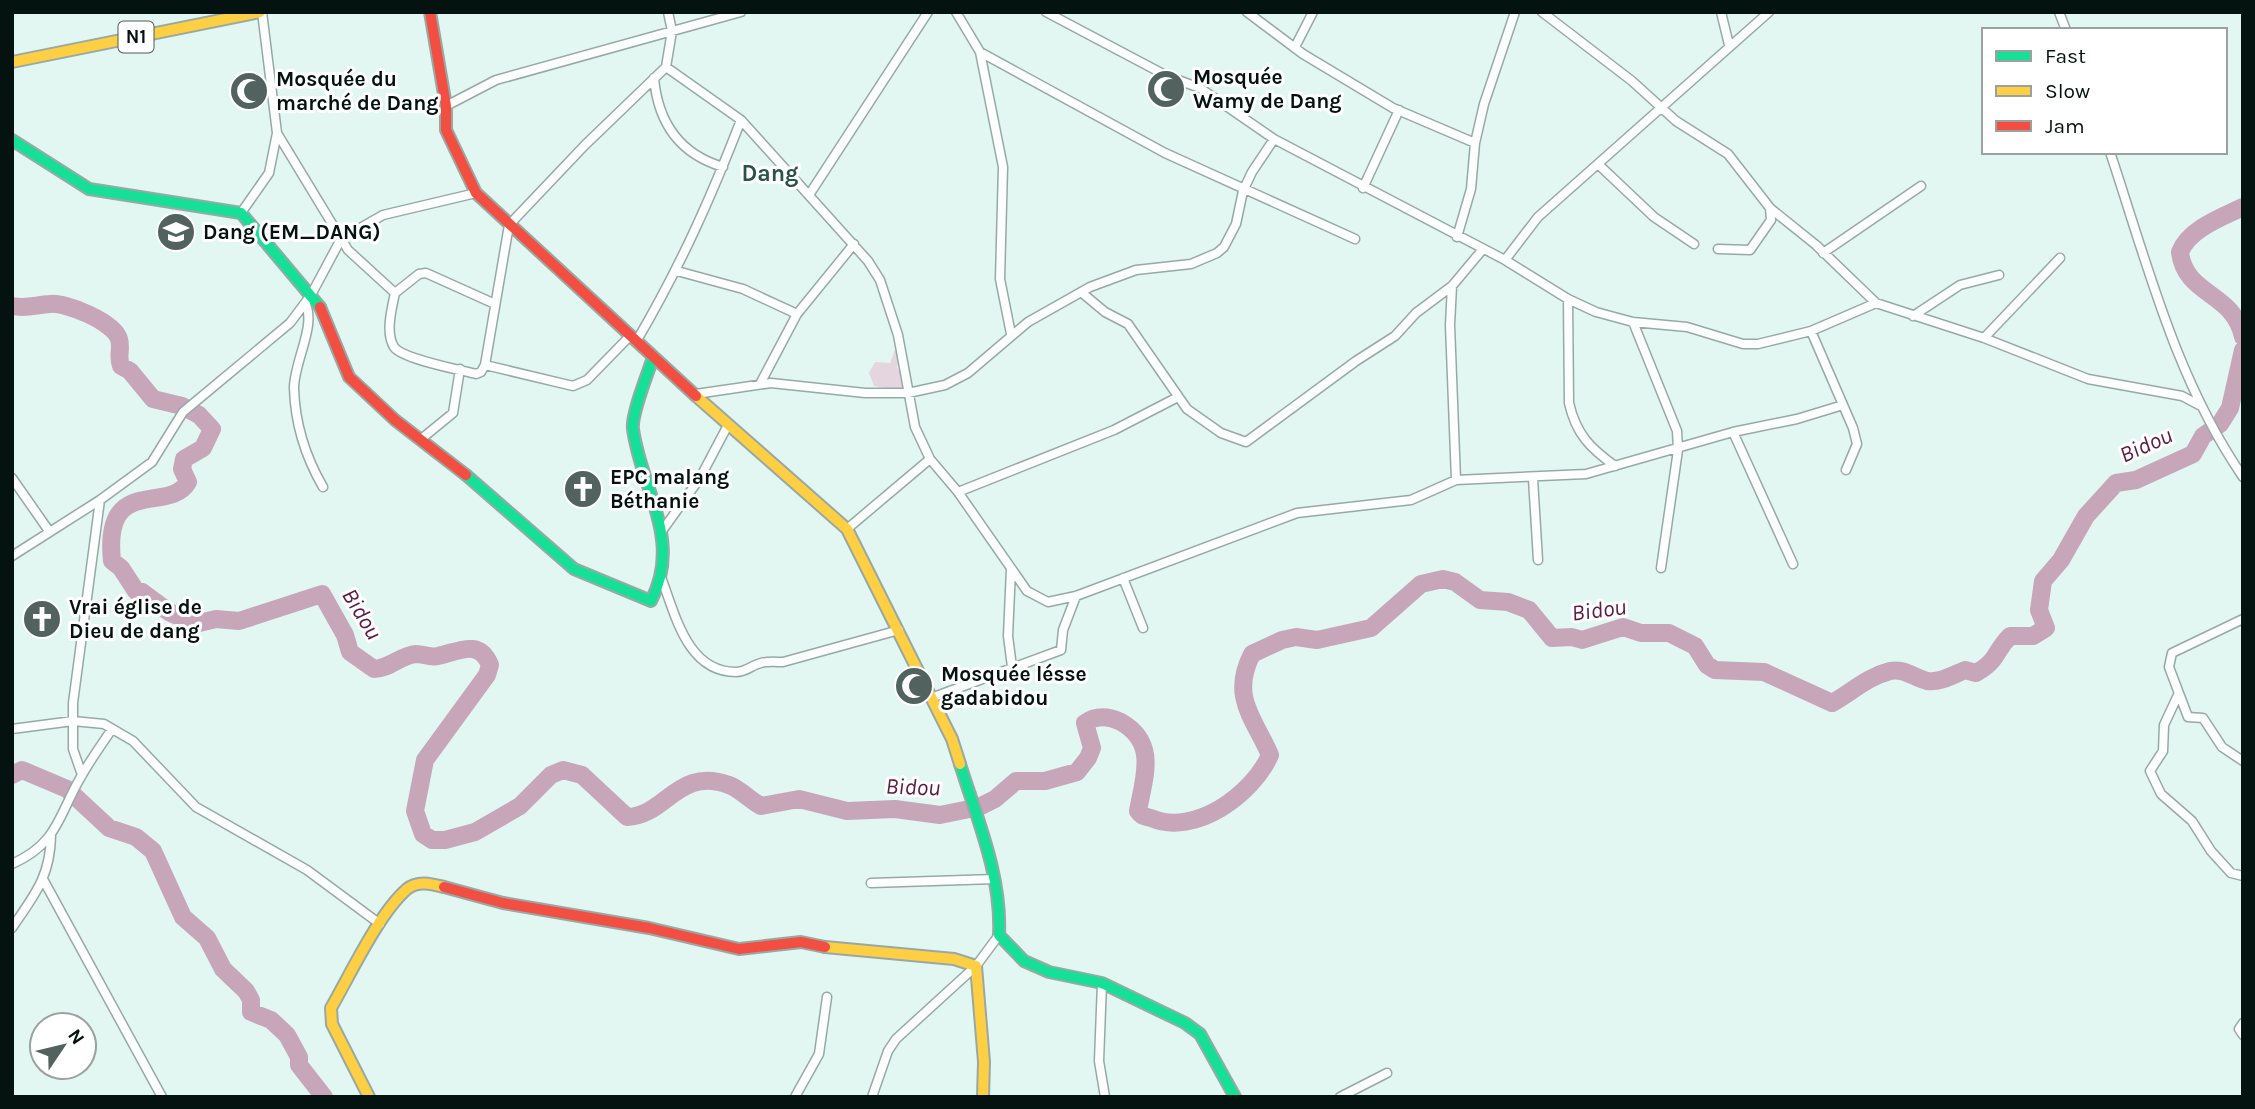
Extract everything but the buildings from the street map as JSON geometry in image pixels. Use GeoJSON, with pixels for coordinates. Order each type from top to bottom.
{"type":"FeatureCollection","features":[{"type":"Feature","properties":{"kind":"main road","name":"N1"},"geometry":{"type":"LineString","coordinates":[[12,62],[261,12]]}},
{"type":"Feature","properties":{"kind":"main road"},"geometry":{"type":"LineString","coordinates":[[430,12],[449,139],[476,193],[653,358],[847,529],[952,739],[995,880],[1000,913],[999,935],[1024,961],[1049,972],[1102,983],[1166,1012],[1200,1034],[1235,1097]]}},
{"type":"Feature","properties":{"kind":"main road"},"geometry":{"type":"LineString","coordinates":[[12,140],[89,189],[241,213],[308,299],[328,319],[342,366],[349,377],[419,440],[454,465],[579,572],[651,601],[662,580],[662,531],[632,427],[653,358]]}},
{"type":"Feature","properties":{"kind":"main road"},"geometry":{"type":"LineString","coordinates":[[369,1097],[332,1024],[331,1008],[380,924],[408,888],[429,883],[503,903],[649,928],[750,950],[773,943],[802,942],[834,949],[954,959],[976,965],[985,1071],[983,1097]]}},
{"type":"Feature","properties":{"kind":"street"},"geometry":{"type":"LineString","coordinates":[[241,213],[269,173],[277,133],[261,12]]}},
{"type":"Feature","properties":{"kind":"street"},"geometry":{"type":"LineString","coordinates":[[495,304],[426,273],[419,275],[395,293],[391,323],[394,348],[476,374],[485,365],[509,225],[667,67],[672,31],[668,12]]}},
{"type":"Feature","properties":{"kind":"street"},"geometry":{"type":"LineString","coordinates":[[446,106],[496,80],[741,12]]}},
{"type":"Feature","properties":{"kind":"street"},"geometry":{"type":"LineString","coordinates":[[809,195],[928,12]]}},
{"type":"Feature","properties":{"kind":"street"},"geometry":{"type":"LineString","coordinates":[[956,12],[980,52],[1003,167],[1000,279],[1011,334]]}},
{"type":"Feature","properties":{"kind":"street"},"geometry":{"type":"LineString","coordinates":[[1046,12],[1067,16],[1167,76],[1200,88],[1274,139],[1363,188],[1506,260],[1568,299],[1596,312],[1633,322],[1687,327],[1743,344],[1781,339],[1811,331],[1876,303]]}},
{"type":"Feature","properties":{"kind":"street"},"geometry":{"type":"LineString","coordinates":[[1247,12],[1295,47],[1398,110],[1475,143]]}},
{"type":"Feature","properties":{"kind":"street"},"geometry":{"type":"LineString","coordinates":[[1295,47],[1313,12]]}},
{"type":"Feature","properties":{"kind":"street"},"geometry":{"type":"LineString","coordinates":[[1457,237],[1471,189],[1475,143],[1484,104],[1515,12]]}},
{"type":"Feature","properties":{"kind":"street"},"geometry":{"type":"LineString","coordinates":[[1542,12],[1632,81],[1660,108],[1728,154],[1770,208],[1876,303],[1983,338],[2088,379],[2120,387],[2182,396],[2199,405]]}},
{"type":"Feature","properties":{"kind":"street"},"geometry":{"type":"LineString","coordinates":[[1721,12],[1729,45]]}},
{"type":"Feature","properties":{"kind":"street"},"geometry":{"type":"LineString","coordinates":[[1506,260],[1538,217],[1769,12]]}},
{"type":"Feature","properties":{"kind":"street"},"geometry":{"type":"LineString","coordinates":[[980,52],[1165,153],[1243,191],[1273,200],[1355,239]]}},
{"type":"Feature","properties":{"kind":"street"},"geometry":{"type":"LineString","coordinates":[[667,67],[741,120],[854,244],[880,280],[898,335],[915,428],[930,460],[958,492],[1007,558],[1011,569],[1027,591],[1042,601],[1076,596],[1297,513],[1325,507],[1411,500],[1456,480],[1533,479],[1586,474],[1678,450],[1733,432],[1797,419],[1843,405]]}},
{"type":"Feature","properties":{"kind":"street"},"geometry":{"type":"LineString","coordinates":[[654,78],[656,99],[670,131],[694,156],[723,167]]}},
{"type":"Feature","properties":{"kind":"street"},"geometry":{"type":"LineString","coordinates":[[1363,188],[1398,110]]}},
{"type":"Feature","properties":{"kind":"street"},"geometry":{"type":"LineString","coordinates":[[485,365],[573,386],[596,373],[633,339],[677,271],[741,120]]}},
{"type":"Feature","properties":{"kind":"street"},"geometry":{"type":"LineString","coordinates":[[277,133],[353,256],[395,293]]}},
{"type":"Feature","properties":{"kind":"street"},"geometry":{"type":"LineString","coordinates":[[696,394],[760,384],[908,393],[945,385],[968,373],[1011,334],[1081,292],[1136,270],[1191,264],[1217,253],[1224,247],[1236,224],[1243,191],[1274,139]]}},
{"type":"Feature","properties":{"kind":"street"},"geometry":{"type":"LineString","coordinates":[[2110,154],[2159,304],[2199,405],[2243,477]]}},
{"type":"Feature","properties":{"kind":"street"},"geometry":{"type":"LineString","coordinates":[[1599,165],[1654,217],[1694,244]]}},
{"type":"Feature","properties":{"kind":"street"},"geometry":{"type":"LineString","coordinates":[[1823,253],[1921,186]]}},
{"type":"Feature","properties":{"kind":"street"},"geometry":{"type":"LineString","coordinates":[[12,556],[100,500],[152,462],[183,412],[290,323],[308,299],[341,239],[383,215],[476,193]]}},
{"type":"Feature","properties":{"kind":"street"},"geometry":{"type":"LineString","coordinates":[[1718,249],[1750,250],[1771,220],[1770,208]]}},
{"type":"Feature","properties":{"kind":"street"},"geometry":{"type":"LineString","coordinates":[[760,384],[797,314],[854,244]]}},
{"type":"Feature","properties":{"kind":"street"},"geometry":{"type":"LineString","coordinates":[[1081,292],[1105,312],[1128,324],[1184,407],[1201,421],[1237,441],[1246,442],[1356,360],[1395,336],[1416,313],[1452,286],[1483,249]]}},
{"type":"Feature","properties":{"kind":"street"},"geometry":{"type":"LineString","coordinates":[[1983,338],[2060,258]]}},
{"type":"Feature","properties":{"kind":"street"},"geometry":{"type":"LineString","coordinates":[[677,271],[743,289],[797,314]]}},
{"type":"Feature","properties":{"kind":"street"},"geometry":{"type":"LineString","coordinates":[[1913,316],[1960,285],[1999,275]]}},
{"type":"Feature","properties":{"kind":"street"},"geometry":{"type":"LineString","coordinates":[[1452,286],[1450,325],[1456,480]]}},
{"type":"Feature","properties":{"kind":"street"},"geometry":{"type":"LineString","coordinates":[[308,299],[310,316],[297,362],[296,406],[306,455],[323,487]]}},
{"type":"Feature","properties":{"kind":"street"},"geometry":{"type":"LineString","coordinates":[[1568,299],[1569,403],[1572,417],[1590,449],[1615,466]]}},
{"type":"Feature","properties":{"kind":"street"},"geometry":{"type":"LineString","coordinates":[[1633,322],[1677,431],[1678,450],[1661,568]]}},
{"type":"Feature","properties":{"kind":"street"},"geometry":{"type":"LineString","coordinates":[[1811,331],[1857,444],[1846,470]]}},
{"type":"Feature","properties":{"kind":"street"},"geometry":{"type":"LineString","coordinates":[[419,440],[453,413],[460,369]]}},
{"type":"Feature","properties":{"kind":"street"},"geometry":{"type":"LineString","coordinates":[[958,492],[1114,430],[1178,397]]}},
{"type":"Feature","properties":{"kind":"street"},"geometry":{"type":"LineString","coordinates":[[662,531],[700,478],[728,425]]}},
{"type":"Feature","properties":{"kind":"street"},"geometry":{"type":"LineString","coordinates":[[1733,432],[1793,564]]}},
{"type":"Feature","properties":{"kind":"street"},"geometry":{"type":"LineString","coordinates":[[847,529],[930,460]]}},
{"type":"Feature","properties":{"kind":"street"},"geometry":{"type":"LineString","coordinates":[[12,478],[50,531]]}},
{"type":"Feature","properties":{"kind":"street"},"geometry":{"type":"LineString","coordinates":[[1533,479],[1539,536],[1538,560]]}},
{"type":"Feature","properties":{"kind":"street"},"geometry":{"type":"LineString","coordinates":[[82,775],[74,758],[73,721],[100,500]]}},
{"type":"Feature","properties":{"kind":"street"},"geometry":{"type":"LineString","coordinates":[[1011,569],[1008,636],[1012,667]]}},
{"type":"Feature","properties":{"kind":"street"},"geometry":{"type":"LineString","coordinates":[[1123,578],[1143,628]]}},
{"type":"Feature","properties":{"kind":"street"},"geometry":{"type":"LineString","coordinates":[[662,580],[695,654],[708,665],[731,672],[745,671],[764,662],[783,662],[899,630]]}},
{"type":"Feature","properties":{"kind":"street"},"geometry":{"type":"LineString","coordinates":[[931,698],[1061,650],[1063,630],[1076,596]]}},
{"type":"Feature","properties":{"kind":"street"},"geometry":{"type":"LineString","coordinates":[[2243,619],[2172,653],[2169,667],[2188,717],[2203,718],[2222,747],[2243,761]]}},
{"type":"Feature","properties":{"kind":"street"},"geometry":{"type":"LineString","coordinates":[[2178,695],[2164,724],[2163,751],[2150,771],[2161,794],[2192,821],[2211,851],[2231,873],[2243,876]]}},
{"type":"Feature","properties":{"kind":"street"},"geometry":{"type":"LineString","coordinates":[[12,729],[73,721],[92,721],[112,729],[133,741],[196,807],[307,870],[380,924]]}},
{"type":"Feature","properties":{"kind":"street"},"geometry":{"type":"LineString","coordinates":[[12,864],[38,852],[51,836],[82,775],[112,729]]}},
{"type":"Feature","properties":{"kind":"street"},"geometry":{"type":"LineString","coordinates":[[12,928],[44,881],[50,857],[51,836]]}},
{"type":"Feature","properties":{"kind":"street"},"geometry":{"type":"LineString","coordinates":[[871,883],[995,880]]}},
{"type":"Feature","properties":{"kind":"street"},"geometry":{"type":"LineString","coordinates":[[44,881],[162,1097]]}},
{"type":"Feature","properties":{"kind":"street"},"geometry":{"type":"LineString","coordinates":[[872,1097],[888,1051],[896,1039],[976,965],[999,935]]}},
{"type":"Feature","properties":{"kind":"street"},"geometry":{"type":"LineString","coordinates":[[1102,983],[1099,1061],[1105,1097]]}},
{"type":"Feature","properties":{"kind":"street"},"geometry":{"type":"LineString","coordinates":[[795,1097],[819,1054],[827,997]]}},
{"type":"Feature","properties":{"kind":"street"},"geometry":{"type":"LineString","coordinates":[[2243,1023],[2239,1029],[2243,1035]]}},
{"type":"Feature","properties":{"kind":"street"},"geometry":{"type":"LineString","coordinates":[[1340,1097],[1387,1073]]}},
{"type":"Feature","properties":{"kind":"shaded area"},"geometry":{"type":"Polygon","coordinates":[[[895,350],[901,353],[897,367],[904,379],[904,388],[896,390],[874,386],[869,373],[875,362],[890,363],[895,350]]]}},
{"type":"Feature","properties":{"kind":"waterway","name":"Bidou"},"geometry":{"type":"LineString","coordinates":[[2243,207],[2198,230],[2180,252],[2191,278],[2230,311],[2238,322],[2243,337]]}},
{"type":"Feature","properties":{"kind":"waterway","name":"Bidou"},"geometry":{"type":"LineString","coordinates":[[12,306],[57,304],[99,320],[119,339],[121,366],[130,371],[153,399],[182,406],[199,415],[212,429],[203,448],[184,459],[182,469],[188,482],[179,491],[127,506],[117,516],[112,534],[112,561],[121,568],[136,591],[142,592],[169,612],[195,624],[216,619],[239,621],[322,594],[345,635],[350,652],[374,669],[416,654],[435,656],[474,649],[485,657],[490,665],[487,675],[425,760],[415,811],[423,834],[432,840],[445,840],[475,832],[520,806],[551,775],[563,770],[582,775],[627,817],[652,809],[685,787],[697,782],[712,781],[733,787],[761,806],[799,799],[847,811],[895,809],[940,815],[979,807],[995,799],[1016,781],[1045,781],[1077,772],[1092,748],[1085,723],[1103,717],[1121,722],[1133,730],[1144,750],[1146,762],[1139,813],[1168,822],[1186,822],[1204,817],[1236,797],[1262,770],[1270,755],[1251,718],[1244,695],[1243,683],[1252,654],[1282,640],[1296,637],[1317,640],[1371,628],[1421,584],[1443,579],[1455,582],[1480,600],[1508,602],[1529,610],[1552,638],[1572,637],[1582,640],[1623,627],[1641,633],[1669,633],[1695,646],[1707,665],[1715,670],[1764,672],[1832,703],[1867,681],[1890,671],[1900,671],[1927,681],[1937,681],[1965,670],[1976,673],[1993,660],[2010,636],[2033,636],[2046,628],[2039,610],[2043,581],[2061,560],[2086,516],[2116,483],[2136,480],[2193,454],[2203,436],[2220,424],[2230,408],[2243,350]]}},
{"type":"Feature","properties":{"kind":"waterway"},"geometry":{"type":"LineString","coordinates":[[12,775],[22,770],[67,789],[109,828],[136,837],[153,851],[183,917],[207,938],[223,969],[246,991],[251,1000],[251,1012],[271,1020],[287,1035],[299,1057],[299,1065],[324,1097]]}},
{"type":"Feature","properties":{"kind":"traffic: fast"},"geometry":{"type":"LineString","coordinates":[[12,140],[89,189],[241,213],[320,307]]}},
{"type":"Feature","properties":{"kind":"traffic: fast"},"geometry":{"type":"LineString","coordinates":[[466,475],[574,569],[651,601],[660,579],[663,557],[661,536],[637,451],[633,422],[653,357]]}},
{"type":"Feature","properties":{"kind":"traffic: fast"},"geometry":{"type":"LineString","coordinates":[[960,764],[992,869],[997,891],[999,935],[1024,961],[1049,972],[1102,983],[1185,1023],[1200,1034],[1235,1097]]}},
{"type":"Feature","properties":{"kind":"traffic: slow"},"geometry":{"type":"LineString","coordinates":[[12,62],[260,12]]}},
{"type":"Feature","properties":{"kind":"traffic: slow"},"geometry":{"type":"LineString","coordinates":[[696,396],[847,529],[952,739],[960,764]]}},
{"type":"Feature","properties":{"kind":"traffic: slow"},"geometry":{"type":"LineString","coordinates":[[369,1097],[332,1024],[331,1008],[376,928],[396,900],[416,884],[444,887]]}},
{"type":"Feature","properties":{"kind":"traffic: slow"},"geometry":{"type":"LineString","coordinates":[[825,947],[954,959],[976,966],[984,1062],[983,1097]]}},
{"type":"Feature","properties":{"kind":"traffic: jam"},"geometry":{"type":"LineString","coordinates":[[430,12],[446,106],[446,130],[476,193],[696,396]]}},
{"type":"Feature","properties":{"kind":"traffic: jam"},"geometry":{"type":"LineString","coordinates":[[320,307],[349,377],[395,420],[466,475]]}},
{"type":"Feature","properties":{"kind":"traffic: jam"},"geometry":{"type":"LineString","coordinates":[[444,887],[503,903],[649,928],[739,949],[801,942],[825,947]]}},
{"type":"Feature","properties":{"kind":"place","name":"Mosquée Wamy de Dang"},"geometry":{"type":"Point","coordinates":[1166,89]}},
{"type":"Feature","properties":{"kind":"place","name":"Mosquée du marché de Dang"},"geometry":{"type":"Point","coordinates":[249,91]}},
{"type":"Feature","properties":{"kind":"place","name":"Dang (EM_DANG)"},"geometry":{"type":"Point","coordinates":[176,232]}},
{"type":"Feature","properties":{"kind":"place","name":"EPC malang Béthanie"},"geometry":{"type":"Point","coordinates":[583,489]}},
{"type":"Feature","properties":{"kind":"place","name":"Vrai église de Dieu de dang"},"geometry":{"type":"Point","coordinates":[42,619]}},
{"type":"Feature","properties":{"kind":"place","name":"Mosquée lésse gadabidou"},"geometry":{"type":"Point","coordinates":[914,686]}},
{"type":"Feature","properties":{"kind":"district","name":"Dang"},"geometry":{"type":"Point","coordinates":[770,173]}}]}
